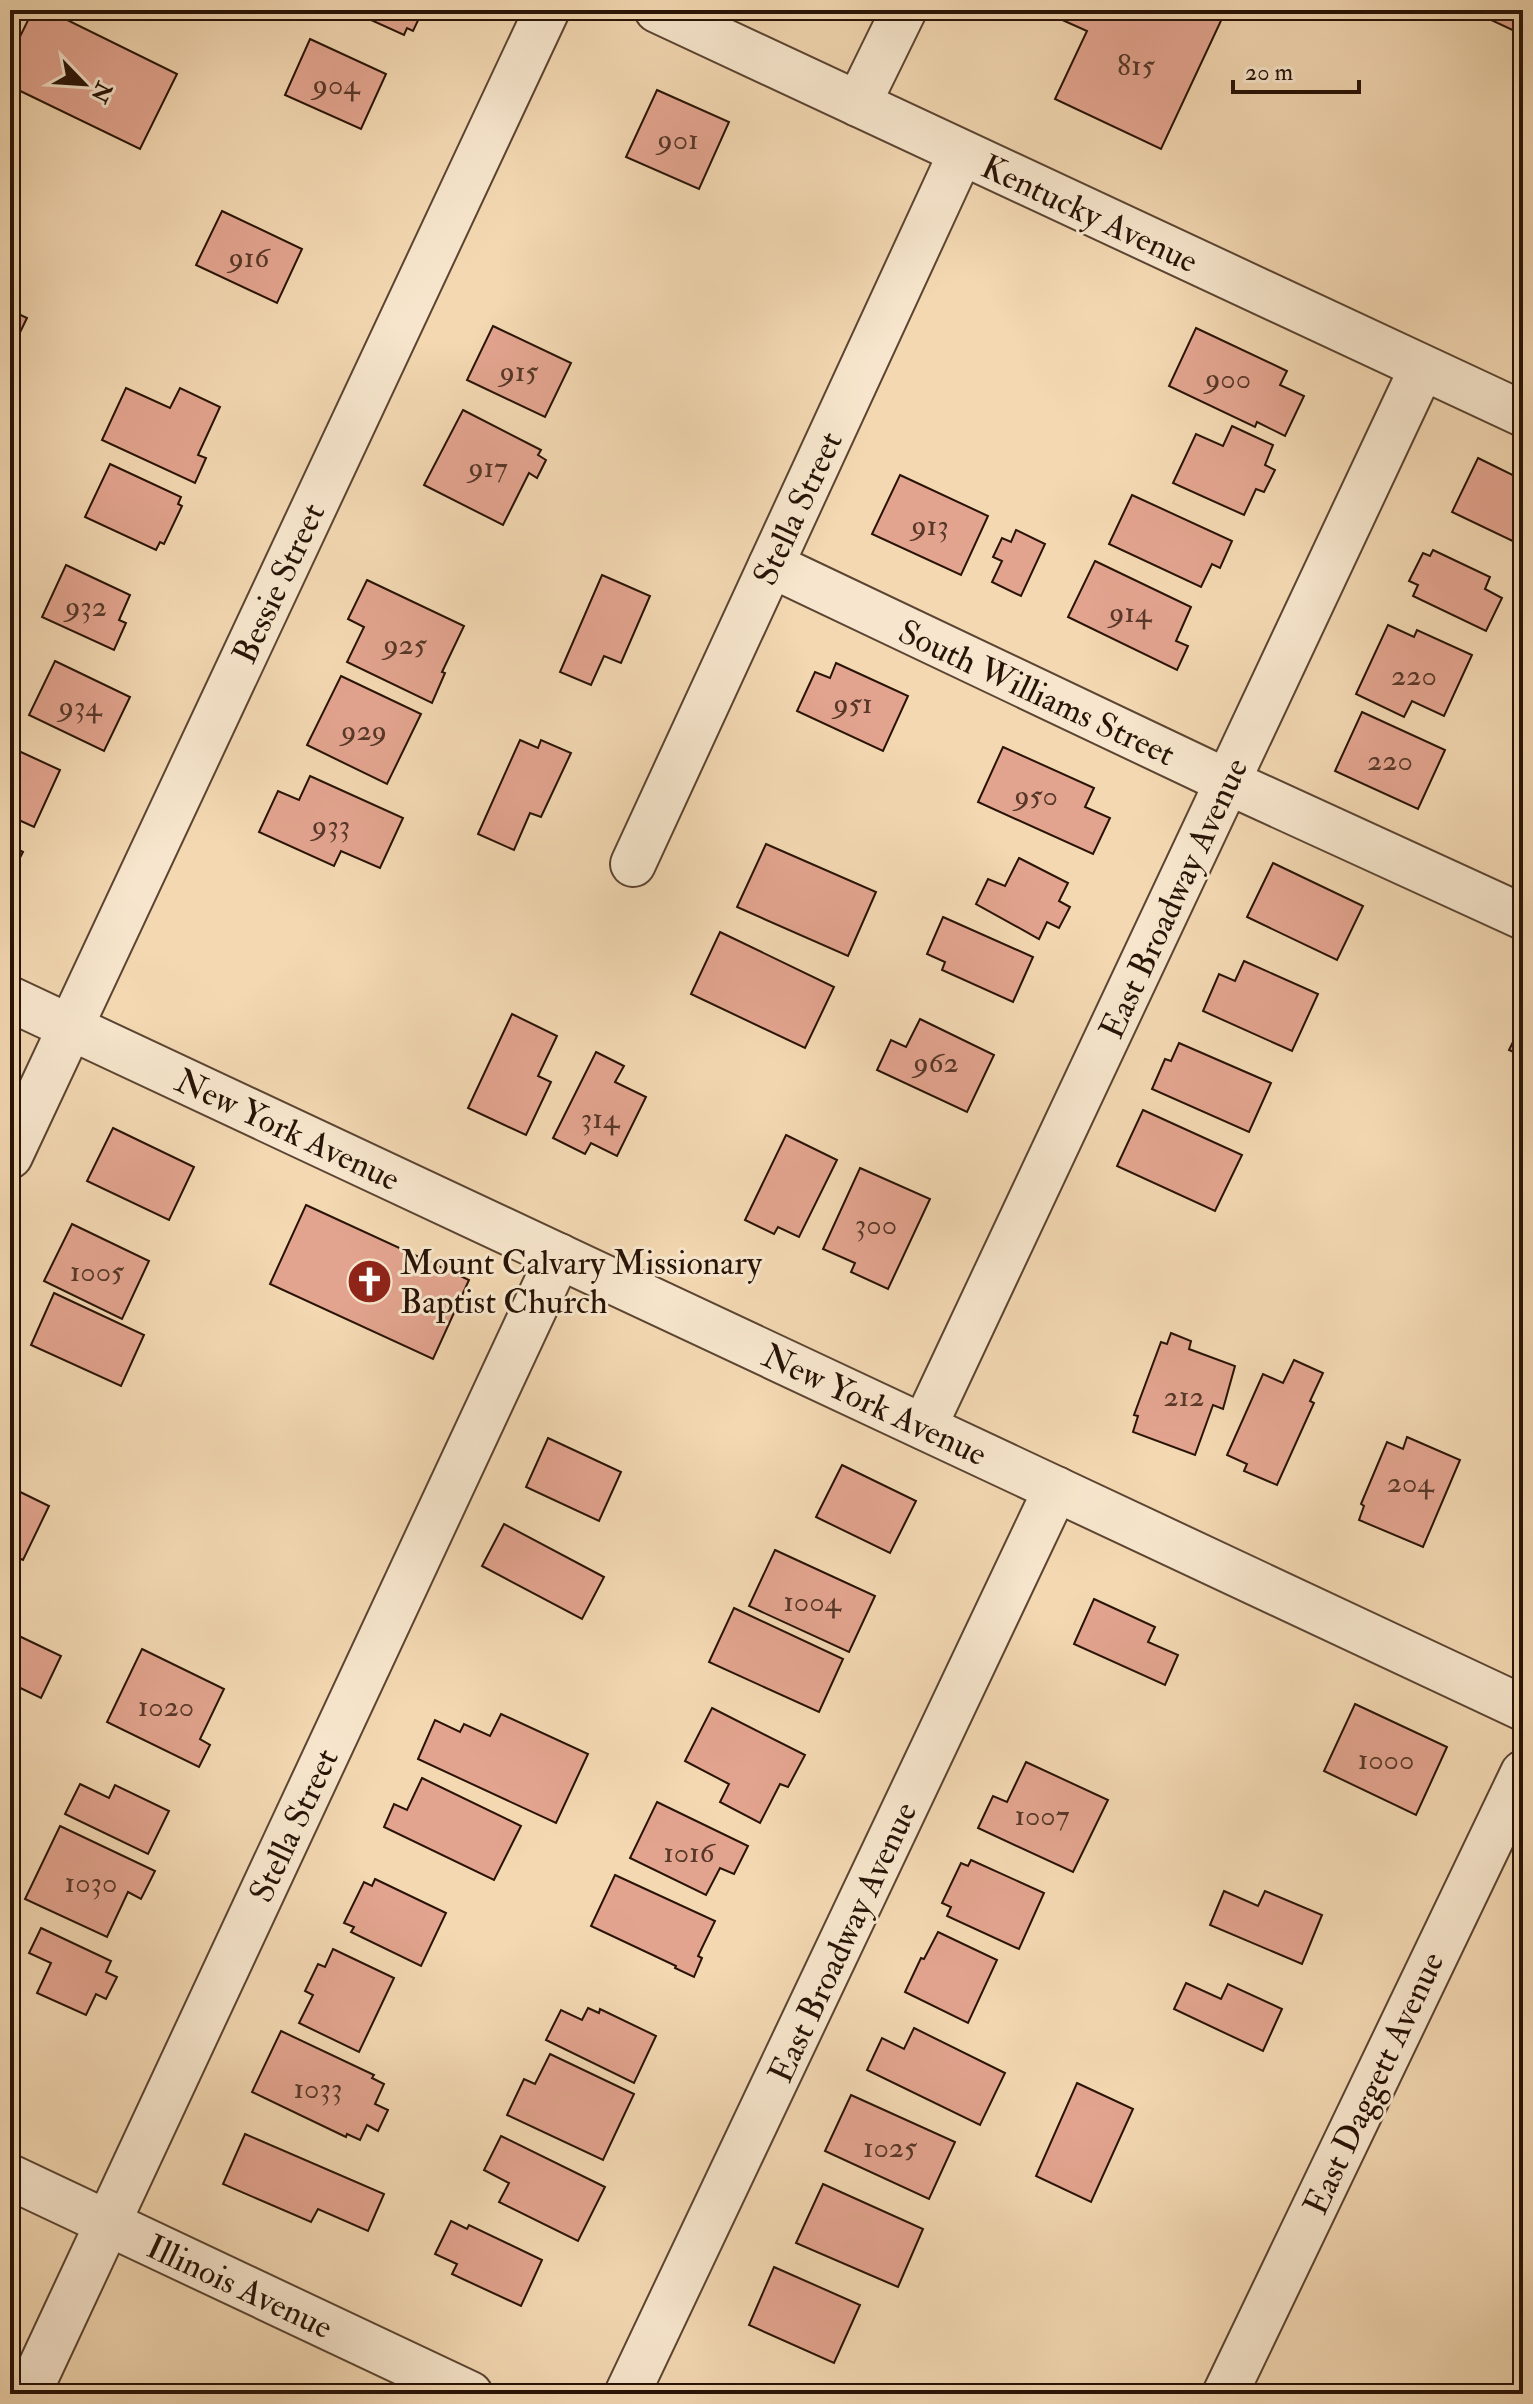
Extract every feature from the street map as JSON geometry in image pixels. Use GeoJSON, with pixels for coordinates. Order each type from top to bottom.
{"type":"FeatureCollection","features":[{"type":"Feature","properties":{"kind":"street","name":"Bessie Street"},"geometry":{"type":"LineString","coordinates":[[10,1156],[547,10]]}},
{"type":"Feature","properties":{"kind":"street","name":"Kentucky Avenue"},"geometry":{"type":"LineString","coordinates":[[657,10],[1523,414]]}},
{"type":"Feature","properties":{"kind":"street"},"geometry":{"type":"LineString","coordinates":[[858,104],[904,10]]}},
{"type":"Feature","properties":{"kind":"street","name":"Stella Street"},"geometry":{"type":"LineString","coordinates":[[633,864],[961,153]]}},
{"type":"Feature","properties":{"kind":"street","name":"East Broadway Avenue"},"geometry":{"type":"LineString","coordinates":[[924,1427],[1422,368]]}},
{"type":"Feature","properties":{"kind":"street","name":"South Williams Street"},"geometry":{"type":"LineString","coordinates":[[771,565],[1228,782],[1523,917]]}},
{"type":"Feature","properties":{"kind":"street","name":"New York Avenue"},"geometry":{"type":"LineString","coordinates":[[10,999],[1523,1708]]}},
{"type":"Feature","properties":{"kind":"street","name":"Stella Street"},"geometry":{"type":"LineString","coordinates":[[28,2394],[559,1256]]}},
{"type":"Feature","properties":{"kind":"street","name":"East Broadway Avenue"},"geometry":{"type":"LineString","coordinates":[[627,2394],[1056,1489]]}},
{"type":"Feature","properties":{"kind":"street","name":"East Daggett Avenue"},"geometry":{"type":"LineString","coordinates":[[1225,2394],[1523,1773]]}},
{"type":"Feature","properties":{"kind":"street","name":"Illinois Avenue"},"geometry":{"type":"LineString","coordinates":[[10,2177],[470,2394]]}},
{"type":"Feature","properties":{"kind":"building"},"geometry":{"type":"Polygon","coordinates":[[[33,10],[47,10],[177,74],[140,149],[10,86],[10,57],[33,10]]]}},
{"type":"Feature","properties":{"kind":"building"},"geometry":{"type":"Polygon","coordinates":[[[349,10],[423,10],[413,31],[407,28],[404,35],[349,10]]]}},
{"type":"Feature","properties":{"kind":"building"},"geometry":{"type":"Polygon","coordinates":[[[1040,10],[1226,10],[1161,149],[1055,99],[1087,31],[1040,10]]]}},
{"type":"Feature","properties":{"kind":"building"},"geometry":{"type":"Polygon","coordinates":[[[1470,10],[1523,10],[1523,35],[1470,10]]]}},
{"type":"Feature","properties":{"kind":"building"},"geometry":{"type":"Polygon","coordinates":[[[310,39],[386,74],[361,129],[285,95],[310,39]]]}},
{"type":"Feature","properties":{"kind":"building"},"geometry":{"type":"Polygon","coordinates":[[[657,90],[729,122],[699,189],[626,157],[657,90]]]}},
{"type":"Feature","properties":{"kind":"building"},"geometry":{"type":"Polygon","coordinates":[[[222,211],[302,249],[277,303],[196,265],[222,211]]]}},
{"type":"Feature","properties":{"kind":"building"},"geometry":{"type":"Polygon","coordinates":[[[10,310],[27,318],[10,353],[10,310]]]}},
{"type":"Feature","properties":{"kind":"building"},"geometry":{"type":"Polygon","coordinates":[[[493,326],[571,363],[545,417],[467,380],[493,326]]]}},
{"type":"Feature","properties":{"kind":"building"},"geometry":{"type":"Polygon","coordinates":[[[1196,328],[1287,371],[1280,385],[1304,396],[1285,436],[1257,422],[1255,427],[1169,386],[1196,328]]]}},
{"type":"Feature","properties":{"kind":"building"},"geometry":{"type":"Polygon","coordinates":[[[126,388],[170,408],[180,388],[220,407],[198,455],[206,458],[195,483],[102,440],[126,388]]]}},
{"type":"Feature","properties":{"kind":"building"},"geometry":{"type":"Polygon","coordinates":[[[463,410],[541,450],[538,455],[546,460],[537,478],[529,473],[503,525],[424,485],[463,410]]]}},
{"type":"Feature","properties":{"kind":"building"},"geometry":{"type":"Polygon","coordinates":[[[1232,426],[1273,445],[1265,465],[1275,470],[1264,492],[1256,489],[1244,515],[1173,483],[1196,434],[1223,446],[1232,426]]]}},
{"type":"Feature","properties":{"kind":"building"},"geometry":{"type":"Polygon","coordinates":[[[1478,458],[1523,480],[1523,546],[1452,512],[1478,458]]]}},
{"type":"Feature","properties":{"kind":"building"},"geometry":{"type":"Polygon","coordinates":[[[110,464],[181,497],[178,504],[182,506],[164,544],[160,542],[156,550],[85,517],[110,464]]]}},
{"type":"Feature","properties":{"kind":"building"},"geometry":{"type":"Polygon","coordinates":[[[900,475],[988,516],[961,575],[872,534],[900,475]]]}},
{"type":"Feature","properties":{"kind":"building"},"geometry":{"type":"Polygon","coordinates":[[[1132,495],[1232,541],[1220,568],[1212,564],[1201,587],[1109,544],[1132,495]]]}},
{"type":"Feature","properties":{"kind":"building"},"geometry":{"type":"Polygon","coordinates":[[[1016,530],[1045,544],[1021,596],[992,582],[1002,561],[993,557],[1002,538],[1011,542],[1016,530]]]}},
{"type":"Feature","properties":{"kind":"building"},"geometry":{"type":"Polygon","coordinates":[[[1433,550],[1490,577],[1485,589],[1502,598],[1486,631],[1413,596],[1418,585],[1409,581],[1423,553],[1430,556],[1433,550]]]}},
{"type":"Feature","properties":{"kind":"building"},"geometry":{"type":"Polygon","coordinates":[[[1095,561],[1191,607],[1176,641],[1188,646],[1177,670],[1068,617],[1095,561]]]}},
{"type":"Feature","properties":{"kind":"building"},"geometry":{"type":"Polygon","coordinates":[[[66,565],[130,595],[119,620],[126,623],[114,650],[42,617],[66,565]]]}},
{"type":"Feature","properties":{"kind":"building"},"geometry":{"type":"Polygon","coordinates":[[[602,575],[650,596],[621,663],[604,656],[591,685],[560,672],[602,575]]]}},
{"type":"Feature","properties":{"kind":"building"},"geometry":{"type":"Polygon","coordinates":[[[367,580],[464,626],[442,672],[445,673],[432,703],[347,662],[364,627],[348,619],[367,580]]]}},
{"type":"Feature","properties":{"kind":"building"},"geometry":{"type":"Polygon","coordinates":[[[1388,625],[1414,637],[1417,630],[1472,655],[1444,716],[1412,701],[1404,717],[1356,694],[1388,625]]]}},
{"type":"Feature","properties":{"kind":"building"},"geometry":{"type":"Polygon","coordinates":[[[55,661],[130,697],[104,751],[29,715],[55,661]]]}},
{"type":"Feature","properties":{"kind":"building"},"geometry":{"type":"Polygon","coordinates":[[[836,663],[908,696],[883,751],[797,711],[815,672],[830,678],[836,663]]]}},
{"type":"Feature","properties":{"kind":"building"},"geometry":{"type":"Polygon","coordinates":[[[341,676],[421,714],[387,784],[307,745],[341,676]]]}},
{"type":"Feature","properties":{"kind":"building"},"geometry":{"type":"Polygon","coordinates":[[[1362,712],[1445,750],[1418,809],[1335,771],[1362,712]]]}},
{"type":"Feature","properties":{"kind":"building"},"geometry":{"type":"Polygon","coordinates":[[[520,740],[538,748],[541,740],[571,753],[541,817],[530,813],[514,850],[478,834],[520,740]]]}},
{"type":"Feature","properties":{"kind":"building"},"geometry":{"type":"Polygon","coordinates":[[[10,747],[60,770],[34,827],[10,816],[10,747]]]}},
{"type":"Feature","properties":{"kind":"building"},"geometry":{"type":"Polygon","coordinates":[[[1003,747],[1094,788],[1085,807],[1110,818],[1093,854],[978,802],[1003,747]]]}},
{"type":"Feature","properties":{"kind":"building"},"geometry":{"type":"Polygon","coordinates":[[[310,776],[403,818],[380,868],[341,851],[334,866],[259,832],[278,791],[299,800],[310,776]]]}},
{"type":"Feature","properties":{"kind":"building"},"geometry":{"type":"Polygon","coordinates":[[[766,844],[876,892],[848,956],[737,907],[766,844]]]}},
{"type":"Feature","properties":{"kind":"building"},"geometry":{"type":"Polygon","coordinates":[[[10,845],[23,852],[10,877],[10,845]]]}},
{"type":"Feature","properties":{"kind":"building"},"geometry":{"type":"Polygon","coordinates":[[[1019,858],[1068,883],[1059,901],[1070,907],[1059,928],[1047,922],[1039,939],[976,904],[988,879],[1005,886],[1019,858]]]}},
{"type":"Feature","properties":{"kind":"building"},"geometry":{"type":"Polygon","coordinates":[[[1273,863],[1363,906],[1337,960],[1247,917],[1273,863]]]}},
{"type":"Feature","properties":{"kind":"building"},"geometry":{"type":"Polygon","coordinates":[[[943,917],[1033,957],[1013,1002],[942,970],[945,962],[927,954],[943,917]]]}},
{"type":"Feature","properties":{"kind":"building"},"geometry":{"type":"Polygon","coordinates":[[[720,932],[834,987],[805,1048],[691,994],[720,932]]]}},
{"type":"Feature","properties":{"kind":"building"},"geometry":{"type":"Polygon","coordinates":[[[1244,961],[1318,994],[1292,1051],[1203,1011],[1219,974],[1235,981],[1244,961]]]}},
{"type":"Feature","properties":{"kind":"building"},"geometry":{"type":"Polygon","coordinates":[[[512,1014],[557,1036],[538,1076],[551,1082],[526,1135],[468,1108],[512,1014]]]}},
{"type":"Feature","properties":{"kind":"building"},"geometry":{"type":"Polygon","coordinates":[[[920,1019],[994,1055],[967,1112],[877,1070],[891,1040],[906,1047],[920,1019]]]}},
{"type":"Feature","properties":{"kind":"building"},"geometry":{"type":"Polygon","coordinates":[[[1523,1022],[1523,1056],[1509,1050],[1523,1022]]]}},
{"type":"Feature","properties":{"kind":"building"},"geometry":{"type":"Polygon","coordinates":[[[1179,1043],[1271,1083],[1249,1132],[1152,1089],[1165,1059],[1171,1061],[1179,1043]]]}},
{"type":"Feature","properties":{"kind":"building"},"geometry":{"type":"Polygon","coordinates":[[[596,1052],[624,1066],[615,1082],[646,1097],[617,1156],[591,1143],[585,1154],[553,1138],[596,1052]]]}},
{"type":"Feature","properties":{"kind":"building"},"geometry":{"type":"Polygon","coordinates":[[[1143,1110],[1242,1155],[1215,1211],[1117,1166],[1143,1110]]]}},
{"type":"Feature","properties":{"kind":"building"},"geometry":{"type":"Polygon","coordinates":[[[113,1128],[194,1167],[169,1220],[87,1181],[113,1128]]]}},
{"type":"Feature","properties":{"kind":"building"},"geometry":{"type":"Polygon","coordinates":[[[786,1135],[837,1160],[799,1237],[778,1227],[774,1234],[745,1220],[786,1135]]]}},
{"type":"Feature","properties":{"kind":"building"},"geometry":{"type":"Polygon","coordinates":[[[860,1168],[930,1199],[888,1289],[851,1272],[855,1263],[823,1249],[860,1168]]]}},
{"type":"Feature","properties":{"kind":"building","name":"Mount Calvary Missionary Baptist Church"},"geometry":{"type":"Polygon","coordinates":[[[306,1205],[469,1280],[433,1359],[270,1284],[306,1205]]]}},
{"type":"Feature","properties":{"kind":"building"},"geometry":{"type":"Polygon","coordinates":[[[72,1224],[149,1261],[122,1319],[44,1281],[72,1224]]]}},
{"type":"Feature","properties":{"kind":"building"},"geometry":{"type":"Polygon","coordinates":[[[54,1293],[144,1335],[121,1386],[31,1345],[54,1293]]]}},
{"type":"Feature","properties":{"kind":"building"},"geometry":{"type":"Polygon","coordinates":[[[1171,1333],[1191,1341],[1189,1349],[1235,1366],[1223,1409],[1213,1405],[1195,1455],[1133,1432],[1138,1416],[1134,1415],[1161,1342],[1167,1344],[1171,1333]]]}},
{"type":"Feature","properties":{"kind":"building"},"geometry":{"type":"Polygon","coordinates":[[[1294,1360],[1323,1373],[1310,1401],[1314,1403],[1277,1485],[1244,1471],[1247,1464],[1227,1455],[1263,1374],[1283,1383],[1294,1360]]]}},
{"type":"Feature","properties":{"kind":"building"},"geometry":{"type":"Polygon","coordinates":[[[1407,1437],[1460,1460],[1423,1547],[1359,1520],[1364,1506],[1361,1504],[1387,1442],[1403,1449],[1407,1437]]]}},
{"type":"Feature","properties":{"kind":"building"},"geometry":{"type":"Polygon","coordinates":[[[548,1438],[621,1472],[599,1521],[526,1487],[548,1438]]]}},
{"type":"Feature","properties":{"kind":"building"},"geometry":{"type":"Polygon","coordinates":[[[842,1465],[916,1501],[890,1553],[816,1517],[842,1465]]]}},
{"type":"Feature","properties":{"kind":"building"},"geometry":{"type":"Polygon","coordinates":[[[10,1487],[49,1506],[23,1560],[10,1554],[10,1487]]]}},
{"type":"Feature","properties":{"kind":"building"},"geometry":{"type":"Polygon","coordinates":[[[504,1524],[604,1577],[582,1619],[482,1566],[504,1524]]]}},
{"type":"Feature","properties":{"kind":"building"},"geometry":{"type":"Polygon","coordinates":[[[775,1550],[875,1596],[849,1652],[749,1606],[775,1550]]]}},
{"type":"Feature","properties":{"kind":"building"},"geometry":{"type":"Polygon","coordinates":[[[1094,1599],[1155,1627],[1148,1642],[1178,1655],[1165,1685],[1074,1644],[1094,1599]]]}},
{"type":"Feature","properties":{"kind":"building"},"geometry":{"type":"Polygon","coordinates":[[[734,1608],[843,1659],[819,1712],[709,1662],[734,1608]]]}},
{"type":"Feature","properties":{"kind":"building"},"geometry":{"type":"Polygon","coordinates":[[[19,1636],[61,1656],[41,1698],[10,1683],[10,1655],[19,1636]]]}},
{"type":"Feature","properties":{"kind":"building"},"geometry":{"type":"Polygon","coordinates":[[[142,1649],[224,1689],[200,1739],[210,1745],[199,1767],[107,1722],[142,1649]]]}},
{"type":"Feature","properties":{"kind":"building"},"geometry":{"type":"Polygon","coordinates":[[[1355,1704],[1447,1747],[1416,1815],[1324,1771],[1355,1704]]]}},
{"type":"Feature","properties":{"kind":"building"},"geometry":{"type":"Polygon","coordinates":[[[712,1708],[805,1755],[788,1787],[780,1784],[760,1823],[720,1802],[729,1784],[685,1761],[712,1708]]]}},
{"type":"Feature","properties":{"kind":"building"},"geometry":{"type":"Polygon","coordinates":[[[501,1714],[588,1754],[556,1823],[418,1759],[435,1720],[460,1732],[464,1724],[490,1736],[501,1714]]]}},
{"type":"Feature","properties":{"kind":"building"},"geometry":{"type":"Polygon","coordinates":[[[1026,1762],[1108,1800],[1073,1872],[978,1828],[993,1796],[1007,1802],[1026,1762]]]}},
{"type":"Feature","properties":{"kind":"building"},"geometry":{"type":"Polygon","coordinates":[[[422,1778],[521,1826],[494,1880],[384,1827],[394,1804],[407,1810],[422,1778]]]}},
{"type":"Feature","properties":{"kind":"building"},"geometry":{"type":"Polygon","coordinates":[[[80,1784],[109,1798],[115,1785],[169,1811],[148,1854],[65,1814],[80,1784]]]}},
{"type":"Feature","properties":{"kind":"building"},"geometry":{"type":"Polygon","coordinates":[[[657,1802],[748,1846],[734,1874],[720,1868],[706,1895],[630,1858],[657,1802]]]}},
{"type":"Feature","properties":{"kind":"building"},"geometry":{"type":"Polygon","coordinates":[[[60,1826],[155,1871],[141,1899],[128,1892],[107,1937],[25,1899],[60,1826]]]}},
{"type":"Feature","properties":{"kind":"building"},"geometry":{"type":"Polygon","coordinates":[[[971,1860],[1044,1893],[1019,1949],[947,1916],[951,1907],[942,1903],[961,1863],[968,1866],[971,1860]]]}},
{"type":"Feature","properties":{"kind":"building"},"geometry":{"type":"Polygon","coordinates":[[[615,1875],[715,1921],[698,1956],[702,1958],[694,1977],[591,1926],[615,1875]]]}},
{"type":"Feature","properties":{"kind":"building"},"geometry":{"type":"Polygon","coordinates":[[[375,1879],[446,1913],[421,1966],[351,1932],[354,1927],[344,1923],[364,1882],[372,1886],[375,1879]]]}},
{"type":"Feature","properties":{"kind":"building"},"geometry":{"type":"Polygon","coordinates":[[[1224,1891],[1258,1906],[1265,1891],[1322,1915],[1302,1964],[1210,1925],[1224,1891]]]}},
{"type":"Feature","properties":{"kind":"building"},"geometry":{"type":"Polygon","coordinates":[[[41,1928],[111,1961],[106,1972],[117,1977],[106,1999],[96,1994],[86,2015],[37,1993],[51,1963],[29,1953],[41,1928]]]}},
{"type":"Feature","properties":{"kind":"building"},"geometry":{"type":"Polygon","coordinates":[[[938,1932],[997,1960],[968,2023],[905,1992],[938,1932]]]}},
{"type":"Feature","properties":{"kind":"building"},"geometry":{"type":"Polygon","coordinates":[[[333,1949],[394,1978],[359,2052],[299,2023],[313,1995],[305,1991],[318,1964],[325,1967],[333,1949]]]}},
{"type":"Feature","properties":{"kind":"building"},"geometry":{"type":"Polygon","coordinates":[[[1186,1983],[1221,1999],[1228,1984],[1282,2009],[1263,2051],[1174,2009],[1186,1983]]]}},
{"type":"Feature","properties":{"kind":"building"},"geometry":{"type":"Polygon","coordinates":[[[588,2008],[599,2013],[600,2009],[656,2036],[634,2083],[546,2040],[561,2010],[582,2020],[588,2008]]]}},
{"type":"Feature","properties":{"kind":"building"},"geometry":{"type":"Polygon","coordinates":[[[914,2028],[1005,2073],[980,2125],[867,2070],[882,2038],[904,2049],[914,2028]]]}},
{"type":"Feature","properties":{"kind":"building"},"geometry":{"type":"Polygon","coordinates":[[[281,2031],[374,2075],[372,2078],[384,2084],[375,2104],[388,2110],[378,2131],[367,2125],[360,2140],[347,2134],[346,2137],[252,2092],[281,2031]]]}},
{"type":"Feature","properties":{"kind":"building"},"geometry":{"type":"Polygon","coordinates":[[[550,2054],[634,2094],[603,2160],[507,2115],[524,2079],[535,2084],[550,2054]]]}},
{"type":"Feature","properties":{"kind":"building"},"geometry":{"type":"Polygon","coordinates":[[[1077,2083],[1133,2109],[1091,2202],[1036,2176],[1077,2083]]]}},
{"type":"Feature","properties":{"kind":"building"},"geometry":{"type":"Polygon","coordinates":[[[851,2095],[955,2142],[929,2199],[825,2151],[851,2095]]]}},
{"type":"Feature","properties":{"kind":"building"},"geometry":{"type":"Polygon","coordinates":[[[245,2134],[384,2194],[368,2231],[318,2209],[311,2222],[223,2184],[245,2134]]]}},
{"type":"Feature","properties":{"kind":"building"},"geometry":{"type":"Polygon","coordinates":[[[501,2136],[605,2187],[578,2241],[499,2202],[509,2183],[484,2170],[501,2136]]]}},
{"type":"Feature","properties":{"kind":"building"},"geometry":{"type":"Polygon","coordinates":[[[823,2184],[923,2229],[898,2287],[796,2243],[823,2184]]]}},
{"type":"Feature","properties":{"kind":"building"},"geometry":{"type":"Polygon","coordinates":[[[451,2221],[467,2229],[469,2225],[542,2260],[521,2306],[452,2274],[457,2264],[435,2254],[451,2221]]]}},
{"type":"Feature","properties":{"kind":"building"},"geometry":{"type":"Polygon","coordinates":[[[774,2267],[860,2305],[834,2363],[749,2325],[774,2267]]]}},
{"type":"Feature","properties":{"kind":"place","name":"Mount Calvary Missionary Baptist Church"},"geometry":{"type":"Point","coordinates":[369,1282]}}]}
